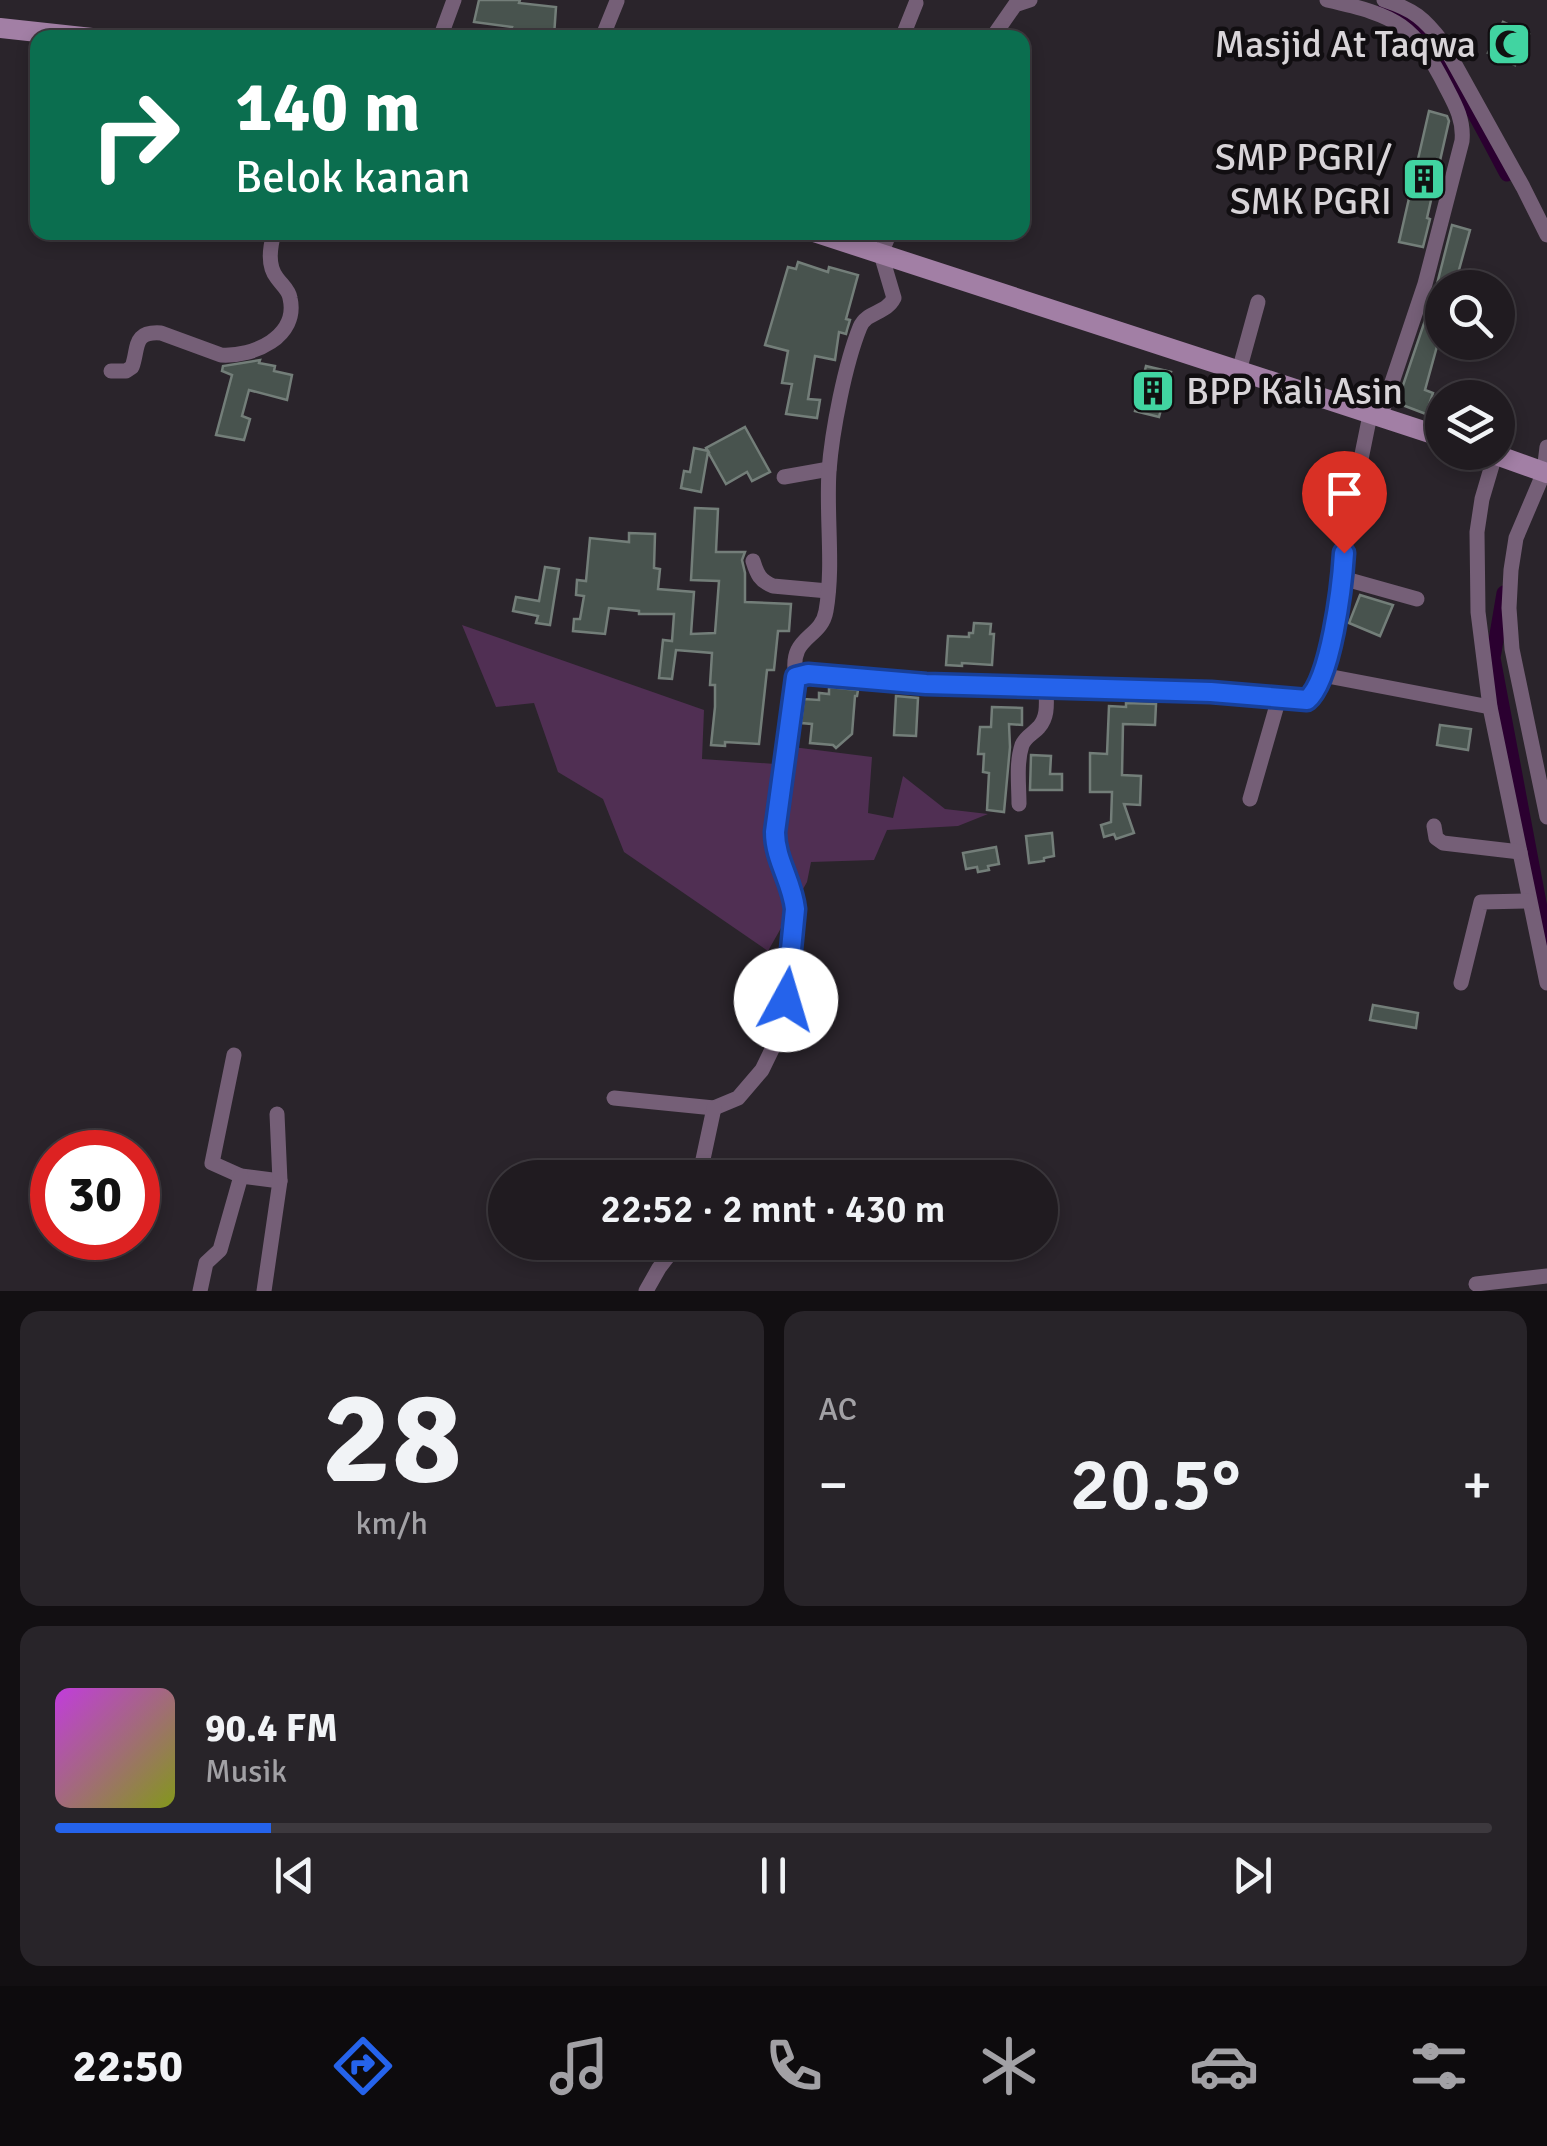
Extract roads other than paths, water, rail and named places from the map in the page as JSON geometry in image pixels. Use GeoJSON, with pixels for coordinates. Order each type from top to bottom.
{"type":"FeatureCollection","features":[{"type":"Feature","properties":{"kind":"street"},"geometry":{"type":"LineString","coordinates":[[443,30],[454,0]]}},
{"type":"Feature","properties":{"kind":"street"},"geometry":{"type":"LineString","coordinates":[[796,677],[808,674],[926,684],[1211,692],[1307,700],[1315,692],[1340,604],[1347,528],[1375,416],[1425,284],[1462,141],[1458,110],[1418,39],[1386,16],[1327,0]]}},
{"type":"Feature","properties":{"kind":"street"},"geometry":{"type":"LineString","coordinates":[[1384,0],[1410,8],[1443,43],[1547,235]]}},
{"type":"Feature","properties":{"kind":"street"},"geometry":{"type":"LineString","coordinates":[[997,30],[1019,1]]}},
{"type":"Feature","properties":{"kind":"street"},"geometry":{"type":"LineString","coordinates":[[605,30],[617,2]]}},
{"type":"Feature","properties":{"kind":"street"},"geometry":{"type":"LineString","coordinates":[[905,30],[916,3]]}},
{"type":"Feature","properties":{"kind":"street"},"geometry":{"type":"LineString","coordinates":[[0,28],[30,31]]}},
{"type":"Feature","properties":{"kind":"street"},"geometry":{"type":"LineString","coordinates":[[111,371],[132,367],[137,344],[150,332],[230,356],[264,348],[277,338],[286,327],[291,304],[290,296],[273,273],[272,240]]}},
{"type":"Feature","properties":{"kind":"street"},"geometry":{"type":"LineString","coordinates":[[838,240],[1425,432]]}},
{"type":"Feature","properties":{"kind":"street"},"geometry":{"type":"LineString","coordinates":[[614,1098],[714,1108],[738,1098],[762,1070],[778,1037],[786,1000],[795,909],[794,896],[775,847],[775,832],[796,677],[794,666],[800,644],[826,616],[829,469],[835,427],[860,326],[865,318],[885,310],[894,298],[881,254],[887,240]]}},
{"type":"Feature","properties":{"kind":"street"},"geometry":{"type":"LineString","coordinates":[[1238,370],[1258,302]]}},
{"type":"Feature","properties":{"kind":"street"},"geometry":{"type":"LineString","coordinates":[[1547,446],[1543,471],[1516,538],[1509,608],[1512,649],[1504,710],[1520,852],[1547,983]]}},
{"type":"Feature","properties":{"kind":"street"},"geometry":{"type":"LineString","coordinates":[[1515,462],[1543,471]]}},
{"type":"Feature","properties":{"kind":"street"},"geometry":{"type":"LineString","coordinates":[[784,477],[829,469]]}},
{"type":"Feature","properties":{"kind":"street"},"geometry":{"type":"LineString","coordinates":[[1493,470],[1476,532],[1478,612],[1504,710],[1547,817]]}},
{"type":"Feature","properties":{"kind":"street"},"geometry":{"type":"LineString","coordinates":[[753,561],[758,576],[773,586],[828,591]]}},
{"type":"Feature","properties":{"kind":"street"},"geometry":{"type":"LineString","coordinates":[[1342,578],[1417,599]]}},
{"type":"Feature","properties":{"kind":"street"},"geometry":{"type":"LineString","coordinates":[[1322,675],[1504,710]]}},
{"type":"Feature","properties":{"kind":"street"},"geometry":{"type":"LineString","coordinates":[[1019,804],[1022,744],[1039,728],[1046,714],[1046,687]]}},
{"type":"Feature","properties":{"kind":"street"},"geometry":{"type":"LineString","coordinates":[[1250,799],[1279,698]]}},
{"type":"Feature","properties":{"kind":"street"},"geometry":{"type":"LineString","coordinates":[[1434,826],[1436,838],[1442,843],[1520,852]]}},
{"type":"Feature","properties":{"kind":"street"},"geometry":{"type":"LineString","coordinates":[[1461,983],[1481,902],[1530,901]]}},
{"type":"Feature","properties":{"kind":"street"},"geometry":{"type":"LineString","coordinates":[[234,1055],[212,1164],[241,1176],[280,1181]]}},
{"type":"Feature","properties":{"kind":"street"},"geometry":{"type":"LineString","coordinates":[[702,1160],[714,1108]]}},
{"type":"Feature","properties":{"kind":"street"},"geometry":{"type":"LineString","coordinates":[[264,1291],[280,1181],[277,1114]]}},
{"type":"Feature","properties":{"kind":"street"},"geometry":{"type":"LineString","coordinates":[[200,1291],[206,1263],[220,1250],[241,1176]]}},
{"type":"Feature","properties":{"kind":"street"},"geometry":{"type":"LineString","coordinates":[[646,1291],[665,1260]]}},
{"type":"Feature","properties":{"kind":"street"},"geometry":{"type":"LineString","coordinates":[[1476,1284],[1547,1276]]}},
{"type":"Feature","properties":{"kind":"waterway"},"geometry":{"type":"LineString","coordinates":[[1382,12],[1404,18],[1431,44],[1507,174]]}},
{"type":"Feature","properties":{"kind":"waterway"},"geometry":{"type":"LineString","coordinates":[[1504,593],[1493,658],[1547,945]]}},
{"type":"Feature","properties":{"kind":"place","name":"Masjid At Taqwa"},"geometry":{"type":"Point","coordinates":[1509,44]}},
{"type":"Feature","properties":{"kind":"place","name":"SMP PGRI/ SMK PGRI"},"geometry":{"type":"Point","coordinates":[1424,179]}},
{"type":"Feature","properties":{"kind":"place","name":"BPP Kali Asin"},"geometry":{"type":"Point","coordinates":[1153,391]}}]}
